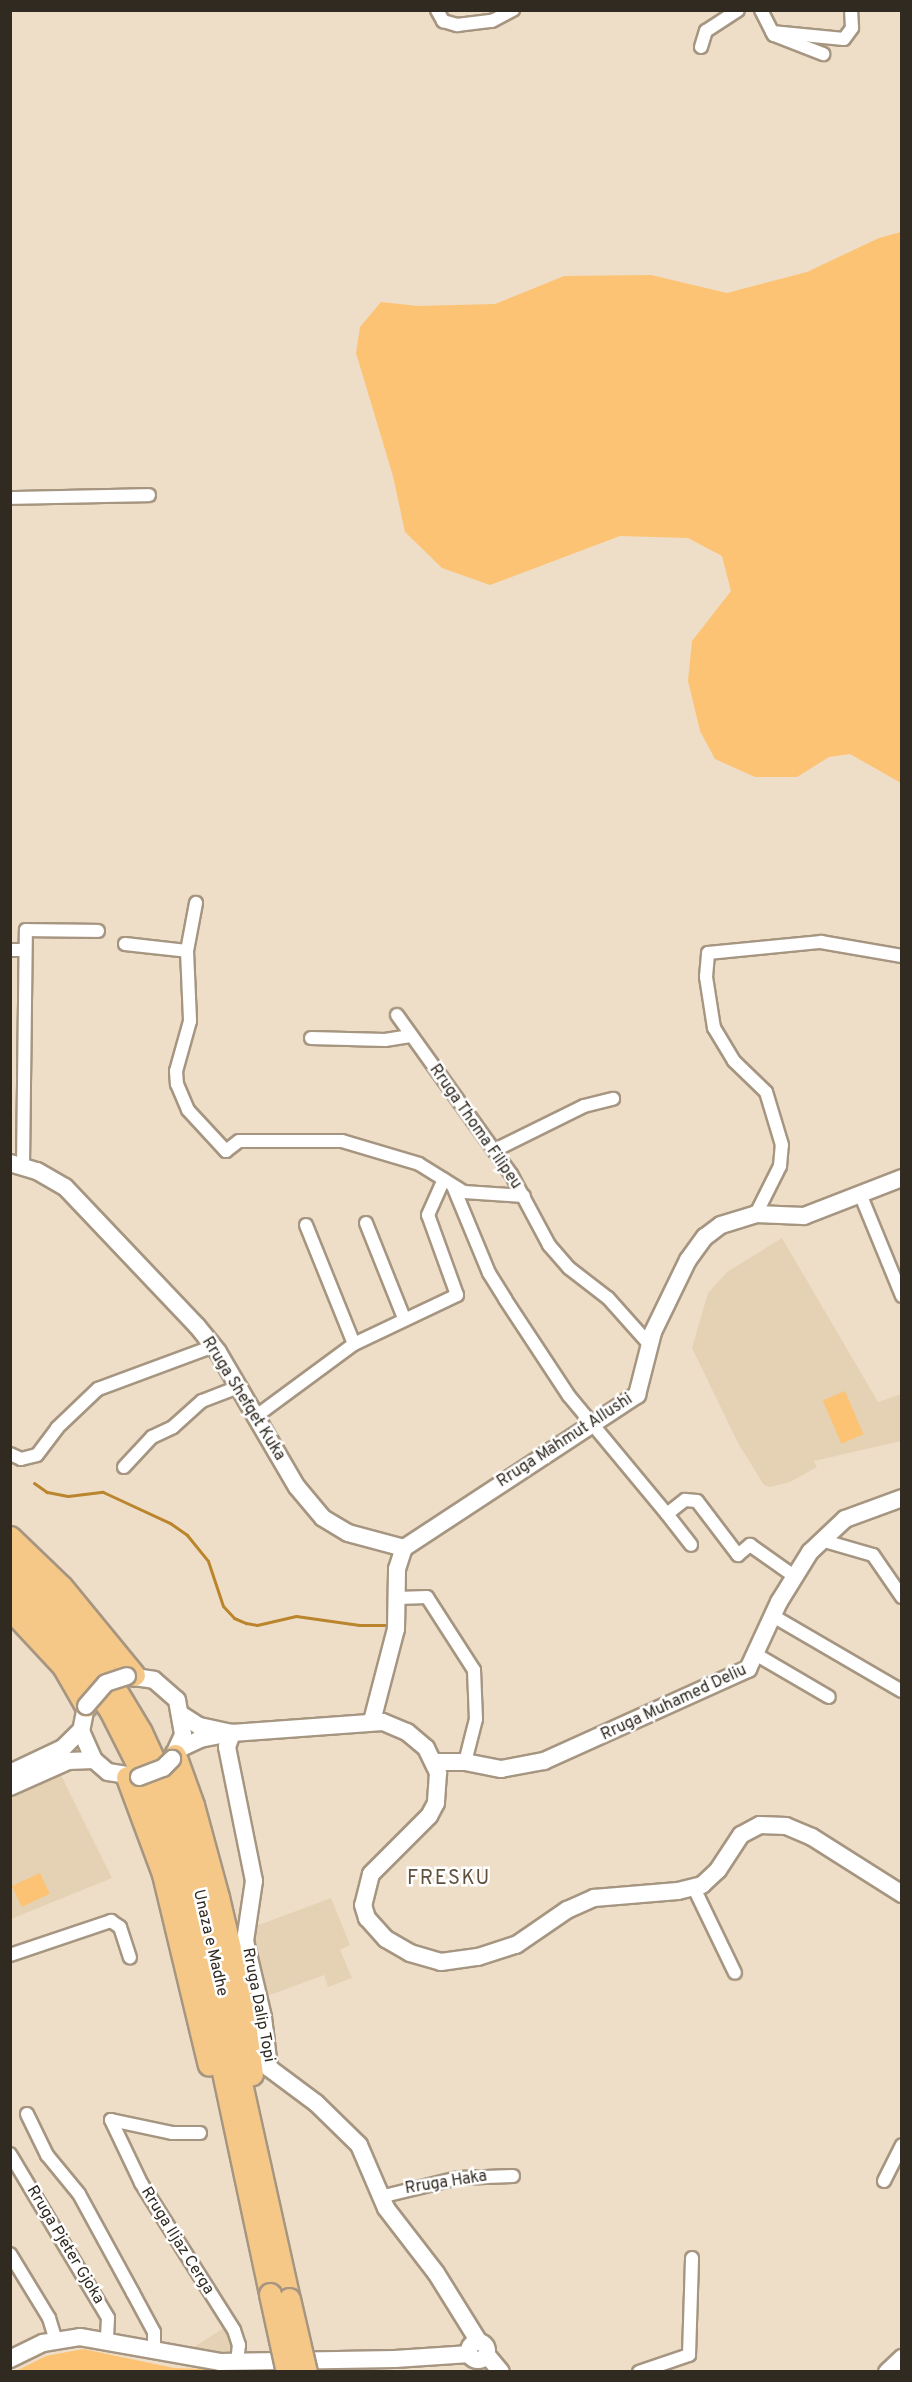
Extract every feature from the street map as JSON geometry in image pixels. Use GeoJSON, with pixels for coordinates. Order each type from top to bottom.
{"type":"FeatureCollection","features":[{"type":"Feature","properties":{"kind":"highway"},"geometry":{"type":"LineString","coordinates":[[10,1537],[61,1586],[131,1676]]}},
{"type":"Feature","properties":{"kind":"highway","name":"Unaza e Madhe"},"geometry":{"type":"LineString","coordinates":[[10,1561],[47,1597],[100,1664],[141,1732],[163,1780],[196,1880],[261,2165],[280,2297],[299,2368]]}},
{"type":"Feature","properties":{"kind":"highway"},"geometry":{"type":"LineString","coordinates":[[10,1584],[87,1673],[129,1743],[149,1786],[184,1894],[250,2198]]}},
{"type":"Feature","properties":{"kind":"highway"},"geometry":{"type":"LineString","coordinates":[[10,1609],[63,1666],[86,1706]]}},
{"type":"Feature","properties":{"kind":"highway"},"geometry":{"type":"LineString","coordinates":[[175,1754],[205,1844],[241,1996],[261,2165]]}},
{"type":"Feature","properties":{"kind":"highway"},"geometry":{"type":"LineString","coordinates":[[127,1777],[152,1836],[201,2038],[280,2297]]}},
{"type":"Feature","properties":{"kind":"street"},"geometry":{"type":"LineString","coordinates":[[437,10],[443,21],[457,25],[492,21],[513,10]]}},
{"type":"Feature","properties":{"kind":"street"},"geometry":{"type":"LineString","coordinates":[[701,47],[706,31],[738,10]]}},
{"type":"Feature","properties":{"kind":"street"},"geometry":{"type":"LineString","coordinates":[[761,10],[772,32],[823,54]]}},
{"type":"Feature","properties":{"kind":"street"},"geometry":{"type":"LineString","coordinates":[[772,32],[844,39],[852,28],[851,10]]}},
{"type":"Feature","properties":{"kind":"street"},"geometry":{"type":"LineString","coordinates":[[10,498],[149,495]]}},
{"type":"Feature","properties":{"kind":"street"},"geometry":{"type":"LineString","coordinates":[[196,903],[187,951],[190,1021],[176,1071],[177,1084],[188,1110],[226,1151],[239,1141],[342,1141],[419,1164],[448,1183],[480,1196],[524,1196]]}},
{"type":"Feature","properties":{"kind":"street"},"geometry":{"type":"LineString","coordinates":[[17,1165],[26,930],[98,931]]}},
{"type":"Feature","properties":{"kind":"street"},"geometry":{"type":"LineString","coordinates":[[902,956],[821,942],[708,953],[706,977],[714,1028],[734,1061],[766,1092],[783,1145],[780,1166],[756,1214],[804,1216],[861,1196],[902,1178]]}},
{"type":"Feature","properties":{"kind":"street"},"geometry":{"type":"LineString","coordinates":[[125,944],[187,951]]}},
{"type":"Feature","properties":{"kind":"street"},"geometry":{"type":"LineString","coordinates":[[10,950],[25,950]]}},
{"type":"Feature","properties":{"kind":"street","name":"Rruga Thoma Filipeu"},"geometry":{"type":"LineString","coordinates":[[397,1015],[410,1036],[495,1150],[558,1257],[608,1298],[649,1344]]}},
{"type":"Feature","properties":{"kind":"street"},"geometry":{"type":"LineString","coordinates":[[311,1038],[385,1040],[410,1036]]}},
{"type":"Feature","properties":{"kind":"street"},"geometry":{"type":"LineString","coordinates":[[495,1150],[584,1106],[613,1099]]}},
{"type":"Feature","properties":{"kind":"street","name":"Rruga Shefqet Kuka"},"geometry":{"type":"LineString","coordinates":[[17,1165],[52,1178],[83,1203],[214,1346],[297,1487],[323,1518],[348,1533],[404,1548]]}},
{"type":"Feature","properties":{"kind":"street"},"geometry":{"type":"LineString","coordinates":[[255,1417],[354,1344],[404,1318],[457,1295],[428,1215],[448,1183]]}},
{"type":"Feature","properties":{"kind":"street"},"geometry":{"type":"LineString","coordinates":[[448,1183],[489,1273],[592,1424],[691,1545]]}},
{"type":"Feature","properties":{"kind":"street"},"geometry":{"type":"LineString","coordinates":[[861,1196],[902,1296]]}},
{"type":"Feature","properties":{"kind":"street","name":"Rruga Mahmut Allushi"},"geometry":{"type":"LineString","coordinates":[[404,1548],[637,1395],[649,1344],[698,1246],[721,1226],[756,1214]]}},
{"type":"Feature","properties":{"kind":"street"},"geometry":{"type":"LineString","coordinates":[[366,1223],[404,1318]]}},
{"type":"Feature","properties":{"kind":"street"},"geometry":{"type":"LineString","coordinates":[[306,1226],[354,1344]]}},
{"type":"Feature","properties":{"kind":"street"},"geometry":{"type":"LineString","coordinates":[[10,1454],[21,1459],[37,1455],[89,1396],[110,1384],[214,1346]]}},
{"type":"Feature","properties":{"kind":"street"},"geometry":{"type":"LineString","coordinates":[[124,1467],[152,1437],[173,1426],[202,1401],[239,1387]]}},
{"type":"Feature","properties":{"kind":"street","name":"Rruga Muhamed Deliu"},"geometry":{"type":"LineString","coordinates":[[435,1762],[465,1762],[501,1769],[560,1755],[748,1670],[794,1576],[821,1540],[845,1519],[902,1498]]}},
{"type":"Feature","properties":{"kind":"street"},"geometry":{"type":"LineString","coordinates":[[667,1514],[685,1500],[697,1501],[738,1555],[750,1545],[794,1576]]}},
{"type":"Feature","properties":{"kind":"street"},"geometry":{"type":"LineString","coordinates":[[821,1540],[873,1555],[896,1583],[902,1597]]}},
{"type":"Feature","properties":{"kind":"street"},"geometry":{"type":"LineString","coordinates":[[372,1721],[396,1623],[397,1569],[404,1548]]}},
{"type":"Feature","properties":{"kind":"street"},"geometry":{"type":"LineString","coordinates":[[398,1598],[427,1597],[474,1670],[476,1719],[465,1762]]}},
{"type":"Feature","properties":{"kind":"street"},"geometry":{"type":"LineString","coordinates":[[773,1616],[902,1691]]}},
{"type":"Feature","properties":{"kind":"street"},"geometry":{"type":"LineString","coordinates":[[757,1655],[829,1697]]}},
{"type":"Feature","properties":{"kind":"street"},"geometry":{"type":"LineString","coordinates":[[10,1773],[63,1748],[81,1730],[86,1706],[106,1683],[131,1676],[163,1685],[177,1700],[182,1716],[183,1735],[175,1754]]}},
{"type":"Feature","properties":{"kind":"street"},"geometry":{"type":"LineString","coordinates":[[182,1716],[199,1726],[237,1733]]}},
{"type":"Feature","properties":{"kind":"street"},"geometry":{"type":"LineString","coordinates":[[81,1730],[94,1760],[108,1772],[127,1777],[152,1774],[175,1754],[200,1738],[372,1721],[407,1732],[435,1762],[438,1788],[433,1810],[377,1866],[364,1890],[367,1918],[399,1948],[441,1962],[478,1957],[516,1945],[567,1910],[594,1898],[694,1888],[718,1870],[741,1835],[767,1824],[786,1826],[818,1840],[902,1894]]}},
{"type":"Feature","properties":{"kind":"street","name":"Rruga Dalip Topi"},"geometry":{"type":"LineString","coordinates":[[237,1733],[227,1747],[254,1881],[245,1941],[263,2017],[269,2068],[316,2103],[359,2145],[380,2197],[478,2350],[501,2372]]}},
{"type":"Feature","properties":{"kind":"street"},"geometry":{"type":"LineString","coordinates":[[10,1787],[68,1761],[94,1760]]}},
{"type":"Feature","properties":{"kind":"street"},"geometry":{"type":"LineString","coordinates":[[694,1888],[735,1973]]}},
{"type":"Feature","properties":{"kind":"street"},"geometry":{"type":"LineString","coordinates":[[10,1954],[111,1921],[120,1927],[130,1957]]}},
{"type":"Feature","properties":{"kind":"street"},"geometry":{"type":"LineString","coordinates":[[27,2114],[47,2155],[79,2194],[154,2332],[154,2352]]}},
{"type":"Feature","properties":{"kind":"street","name":"Rruga Iljaz Cerga"},"geometry":{"type":"LineString","coordinates":[[200,2133],[172,2133],[111,2120],[136,2175],[234,2330],[239,2345],[237,2362]]}},
{"type":"Feature","properties":{"kind":"street"},"geometry":{"type":"LineString","coordinates":[[884,2181],[902,2145]]}},
{"type":"Feature","properties":{"kind":"street","name":"Rruga Pjeter Gjoka"},"geometry":{"type":"LineString","coordinates":[[10,2154],[108,2318],[107,2339]]}},
{"type":"Feature","properties":{"kind":"street","name":"Rruga Haka"},"geometry":{"type":"LineString","coordinates":[[380,2197],[458,2178],[513,2176]]}},
{"type":"Feature","properties":{"kind":"street"},"geometry":{"type":"LineString","coordinates":[[10,2254],[49,2318],[56,2341]]}},
{"type":"Feature","properties":{"kind":"street"},"geometry":{"type":"LineString","coordinates":[[639,2372],[689,2355],[692,2258]]}},
{"type":"Feature","properties":{"kind":"street"},"geometry":{"type":"LineString","coordinates":[[10,2359],[56,2341],[107,2339],[154,2352],[299,2368],[478,2350]]}},
{"type":"Feature","properties":{"kind":"street"},"geometry":{"type":"LineString","coordinates":[[886,2372],[902,2358]]}},
{"type":"Feature","properties":{"kind":"shaded area"},"geometry":{"type":"Polygon","coordinates":[[[901,232],[901,783],[850,754],[829,757],[797,777],[755,777],[715,759],[700,731],[688,681],[692,641],[731,591],[722,556],[688,538],[620,536],[490,585],[442,568],[405,532],[393,476],[356,353],[360,327],[381,302],[418,306],[495,304],[564,276],[651,275],[727,293],[807,272],[879,238],[901,232]]]}},
{"type":"Feature","properties":{"kind":"shaded area"},"geometry":{"type":"Polygon","coordinates":[[[782,1238],[878,1402],[901,1394],[901,1441],[814,1461],[817,1467],[790,1482],[770,1487],[764,1485],[738,1443],[692,1348],[708,1293],[727,1272],[782,1238]]]}},
{"type":"Feature","properties":{"kind":"shaded area"},"geometry":{"type":"Polygon","coordinates":[[[845,1391],[863,1434],[841,1444],[823,1400],[845,1391]]]}},
{"type":"Feature","properties":{"kind":"shaded area"},"geometry":{"type":"Polygon","coordinates":[[[60,1773],[112,1878],[11,1919],[11,1795],[60,1773]]]}},
{"type":"Feature","properties":{"kind":"shaded area"},"geometry":{"type":"Polygon","coordinates":[[[40,1873],[50,1894],[22,1907],[12,1886],[40,1873]]]}},
{"type":"Feature","properties":{"kind":"shaded area"},"geometry":{"type":"Polygon","coordinates":[[[331,1898],[350,1945],[340,1950],[352,1978],[328,1987],[324,1975],[267,1996],[248,1929],[331,1898]]]}},
{"type":"Feature","properties":{"kind":"shaded area"},"geometry":{"type":"Polygon","coordinates":[[[227,2326],[236,2345],[233,2355],[196,2353],[194,2347],[227,2326]]]}},
{"type":"Feature","properties":{"kind":"shaded area"},"geometry":{"type":"Polygon","coordinates":[[[83,2349],[174,2368],[254,2371],[14,2372],[46,2356],[83,2349]]]}},
{"type":"Feature","properties":{"kind":"waterway"},"geometry":{"type":"LineString","coordinates":[[34,1483],[47,1492],[68,1496],[103,1492],[170,1523],[187,1535],[208,1561],[223,1606],[234,1618],[246,1623],[257,1625],[296,1616],[359,1625],[391,1625]]}},
{"type":"Feature","properties":{"kind":"district","name":"FRESKU"},"geometry":{"type":"Point","coordinates":[449,1879]}}]}
